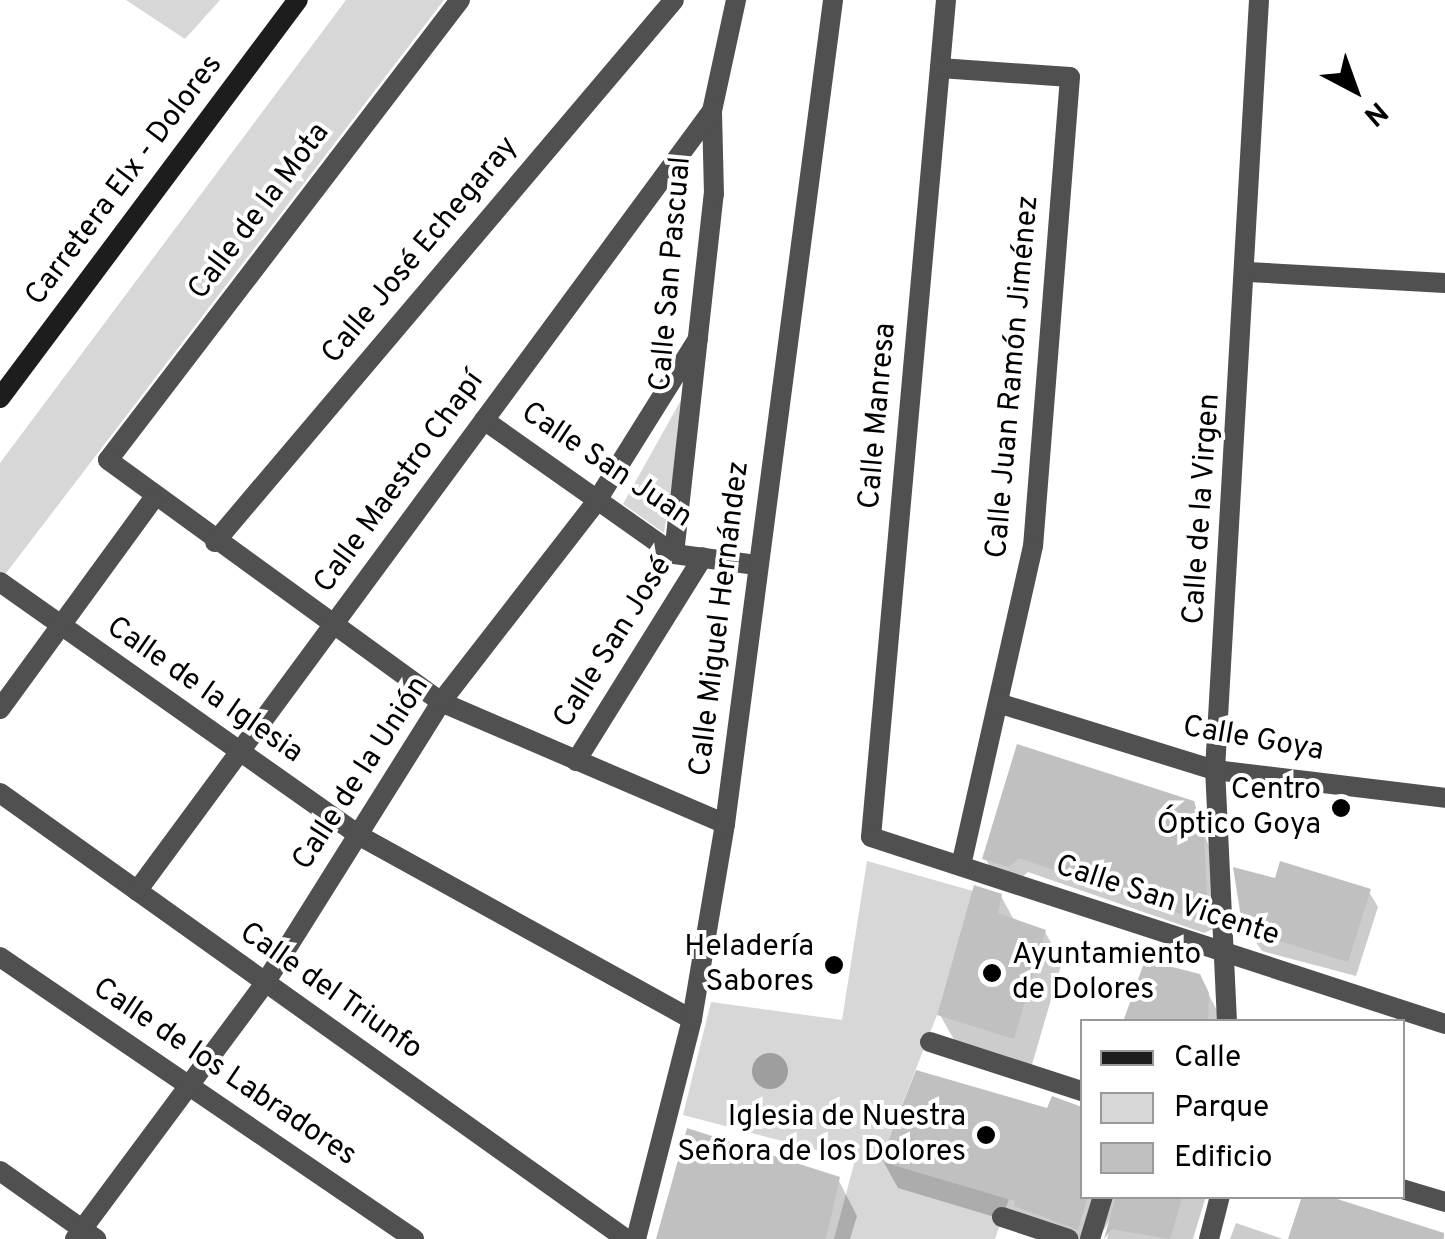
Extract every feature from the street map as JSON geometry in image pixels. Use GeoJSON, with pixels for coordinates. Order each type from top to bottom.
{"type":"FeatureCollection","features":[{"type":"Feature","properties":{"kind":"main road","name":"Carretera Elx - Dolores"},"geometry":{"type":"LineString","coordinates":[[0,398],[298,0]]}},
{"type":"Feature","properties":{"kind":"street","name":"Calle de la Mota"},"geometry":{"type":"LineString","coordinates":[[154,498],[108,460],[460,0]]}},
{"type":"Feature","properties":{"kind":"street","name":"Calle José Echegaray"},"geometry":{"type":"LineString","coordinates":[[215,542],[674,0]]}},
{"type":"Feature","properties":{"kind":"street","name":"Calle San Pascual"},"geometry":{"type":"LineString","coordinates":[[674,554],[714,194],[712,110],[736,0]]}},
{"type":"Feature","properties":{"kind":"street","name":"Calle Miguel Hernández"},"geometry":{"type":"LineString","coordinates":[[636,1239],[692,1019],[725,824],[833,0]]}},
{"type":"Feature","properties":{"kind":"street","name":"Calle Manresa"},"geometry":{"type":"LineString","coordinates":[[871,836],[946,0]]}},
{"type":"Feature","properties":{"kind":"street","name":"Calle de la Virgen"},"geometry":{"type":"LineString","coordinates":[[1227,1019],[1216,770],[1248,272],[1259,0]]}},
{"type":"Feature","properties":{"kind":"street","name":"Calle Juan Ramón Jiménez"},"geometry":{"type":"LineString","coordinates":[[940,68],[1070,77],[1033,546],[962,866]]}},
{"type":"Feature","properties":{"kind":"street","name":"Calle Maestro Chapí"},"geometry":{"type":"LineString","coordinates":[[136,891],[712,110]]}},
{"type":"Feature","properties":{"kind":"street"},"geometry":{"type":"LineString","coordinates":[[1248,272],[1445,283]]}},
{"type":"Feature","properties":{"kind":"street","name":"Calle de la Unión"},"geometry":{"type":"LineString","coordinates":[[84,1235],[265,983],[441,702],[596,502],[698,339]]}},
{"type":"Feature","properties":{"kind":"street","name":"Calle San Juan"},"geometry":{"type":"LineString","coordinates":[[484,420],[674,554],[756,565]]}},
{"type":"Feature","properties":{"kind":"street"},"geometry":{"type":"LineString","coordinates":[[0,709],[154,498],[441,702],[725,824]]}},
{"type":"Feature","properties":{"kind":"street","name":"Calle San José"},"geometry":{"type":"LineString","coordinates":[[576,761],[702,557]]}},
{"type":"Feature","properties":{"kind":"street","name":"Calle de la Iglesia"},"geometry":{"type":"LineString","coordinates":[[0,582],[358,835],[692,1019]]}},
{"type":"Feature","properties":{"kind":"street","name":"Calle Goya"},"geometry":{"type":"LineString","coordinates":[[998,703],[1216,770],[1445,798]]}},
{"type":"Feature","properties":{"kind":"street","name":"Calle del Triunfo"},"geometry":{"type":"LineString","coordinates":[[0,793],[626,1239]]}},
{"type":"Feature","properties":{"kind":"street","name":"Calle San Vicente"},"geometry":{"type":"LineString","coordinates":[[871,836],[1445,1024]]}},
{"type":"Feature","properties":{"kind":"street","name":"Calle de los Labradores"},"geometry":{"type":"LineString","coordinates":[[0,956],[414,1239]]}},
{"type":"Feature","properties":{"kind":"street"},"geometry":{"type":"LineString","coordinates":[[930,1042],[1080,1089]]}},
{"type":"Feature","properties":{"kind":"street"},"geometry":{"type":"LineString","coordinates":[[0,1171],[84,1235]]}},
{"type":"Feature","properties":{"kind":"street"},"geometry":{"type":"LineString","coordinates":[[1405,1190],[1445,1202]]}},
{"type":"Feature","properties":{"kind":"street"},"geometry":{"type":"LineString","coordinates":[[1090,1239],[1102,1199]]}},
{"type":"Feature","properties":{"kind":"street"},"geometry":{"type":"LineString","coordinates":[[1209,1239],[1219,1199]]}},
{"type":"Feature","properties":{"kind":"street"},"geometry":{"type":"LineString","coordinates":[[1002,1217],[1068,1239]]}},
{"type":"Feature","properties":{"kind":"green space"},"geometry":{"type":"Polygon","coordinates":[[[126,0],[220,0],[185,39],[126,0]]]}},
{"type":"Feature","properties":{"kind":"green space"},"geometry":{"type":"Polygon","coordinates":[[[346,0],[444,0],[0,581],[0,463],[346,0]]]}},
{"type":"Feature","properties":{"kind":"green space"},"geometry":{"type":"Polygon","coordinates":[[[686,391],[664,533],[623,504],[686,391]]]}},
{"type":"Feature","properties":{"kind":"green space"},"geometry":{"type":"Polygon","coordinates":[[[867,861],[973,891],[937,1015],[880,1161],[1009,1199],[995,1239],[834,1239],[855,1160],[683,1115],[711,1002],[842,1020],[867,861]]]}},
{"type":"Feature","properties":{"kind":"shaded area"},"geometry":{"type":"Polygon","coordinates":[[[770,1053],[783,1058],[788,1071],[783,1084],[770,1089],[757,1084],[752,1071],[757,1058],[770,1053]]]}},
{"type":"Feature","properties":{"kind":"building"},"geometry":{"type":"Polygon","coordinates":[[[1017,744],[1194,801],[1204,835],[1208,914],[1195,919],[1019,858],[1009,867],[982,859],[1017,744]]]}},
{"type":"Feature","properties":{"kind":"building"},"geometry":{"type":"Polygon","coordinates":[[[1280,861],[1371,889],[1348,962],[1243,930],[1233,867],[1275,878],[1280,861]]]}},
{"type":"Feature","properties":{"kind":"building","name":"Ayuntamiento de Dolores"},"geometry":{"type":"Polygon","coordinates":[[[974,885],[1002,894],[998,913],[1046,930],[1014,1039],[937,1015],[974,885]]]}},
{"type":"Feature","properties":{"kind":"building"},"geometry":{"type":"Polygon","coordinates":[[[1145,960],[1200,974],[1209,993],[1208,1019],[1124,1019],[1145,960]]]}},
{"type":"Feature","properties":{"kind":"building","name":"Iglesia de Nuestra Señora de los Dolores"},"geometry":{"type":"Polygon","coordinates":[[[916,1070],[1047,1108],[1052,1096],[1080,1106],[1080,1199],[1087,1199],[1078,1230],[1014,1206],[1015,1201],[880,1161],[916,1070]]]}},
{"type":"Feature","properties":{"kind":"building"},"geometry":{"type":"Polygon","coordinates":[[[687,1128],[840,1177],[826,1239],[656,1239],[687,1128]]]}},
{"type":"Feature","properties":{"kind":"building"},"geometry":{"type":"Polygon","coordinates":[[[1115,1199],[1182,1199],[1170,1239],[1112,1229],[1104,1239],[1115,1199]]]}},
{"type":"Feature","properties":{"kind":"building"},"geometry":{"type":"Polygon","coordinates":[[[1301,1199],[1337,1199],[1444,1233],[1444,1239],[1288,1239],[1301,1199]]]}},
{"type":"Feature","properties":{"kind":"place","name":"Centro Óptico Goya"},"geometry":{"type":"Point","coordinates":[1341,808]}},
{"type":"Feature","properties":{"kind":"place","name":"Heladería Sabores"},"geometry":{"type":"Point","coordinates":[834,965]}},
{"type":"Feature","properties":{"kind":"place","name":"Ayuntamiento de Dolores"},"geometry":{"type":"Point","coordinates":[992,973]}},
{"type":"Feature","properties":{"kind":"place","name":"Iglesia de Nuestra Señora de los Dolores"},"geometry":{"type":"Point","coordinates":[986,1135]}}]}
